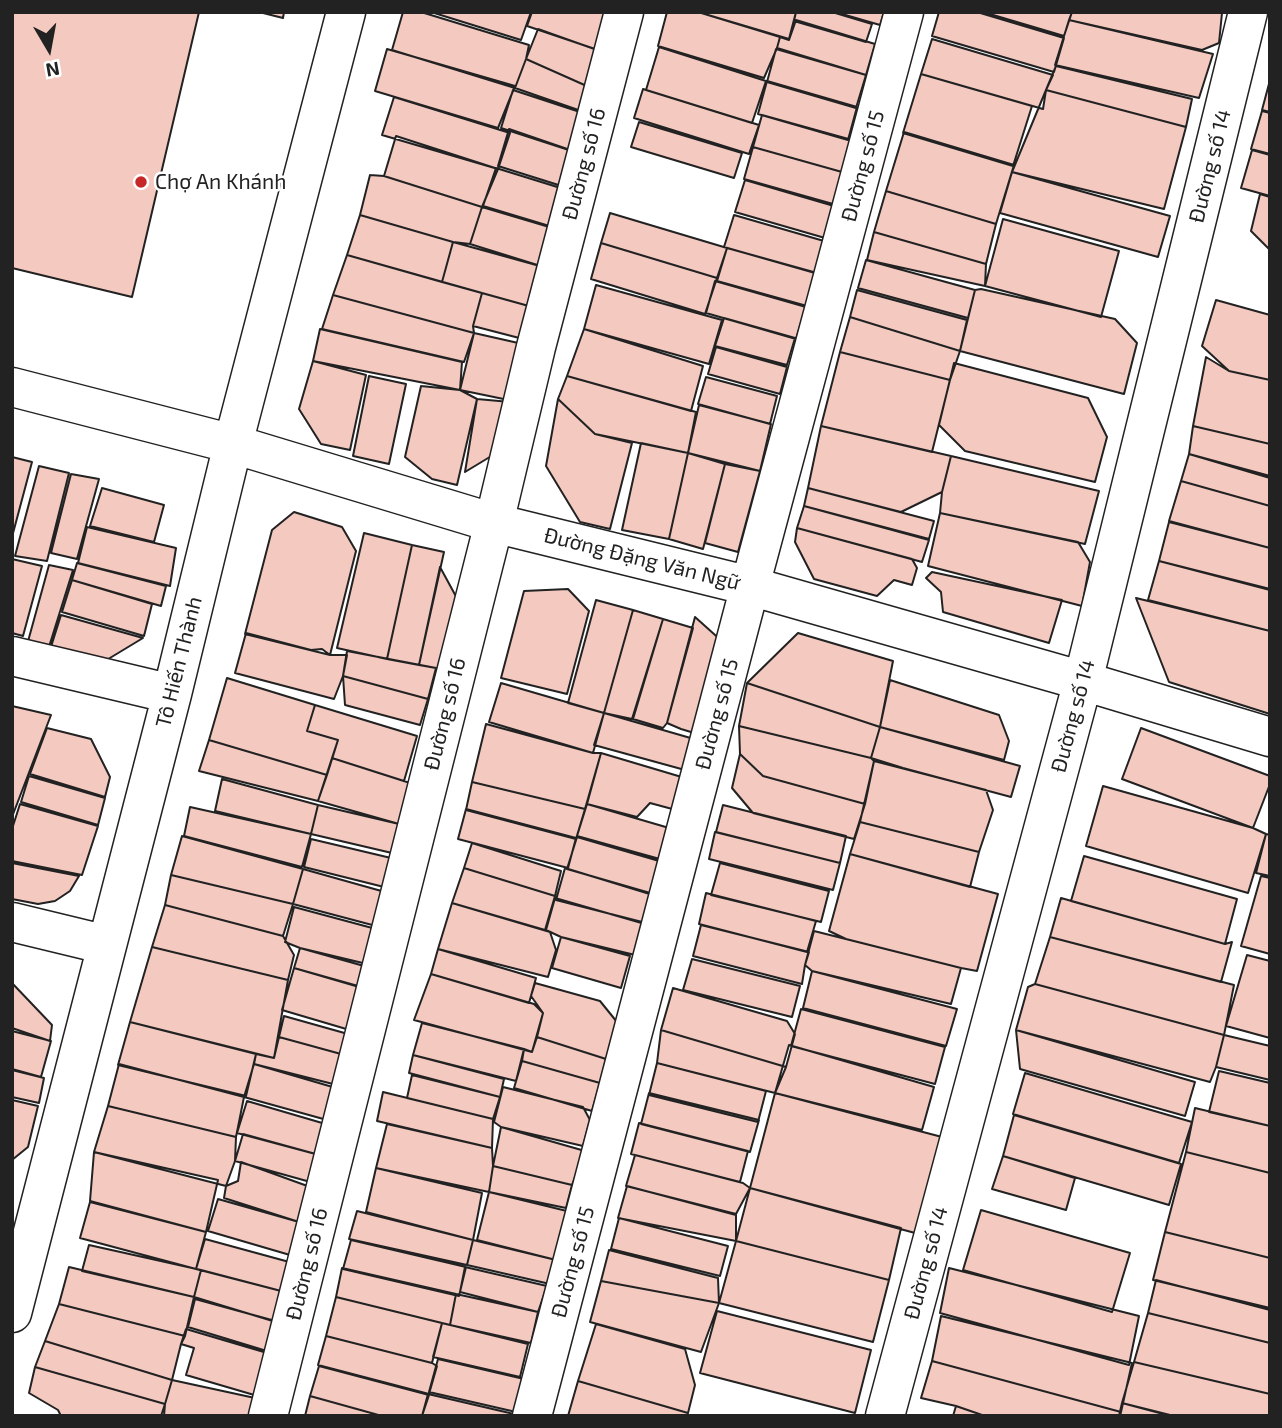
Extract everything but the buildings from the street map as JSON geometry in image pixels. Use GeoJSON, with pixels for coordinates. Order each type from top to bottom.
{"type":"FeatureCollection","features":[{"type":"Feature","properties":{"kind":"street","name":"Tô Hiến Thành"},"geometry":{"type":"LineString","coordinates":[[12,1313],[27,1198],[107,945],[233,444],[346,12]]}},
{"type":"Feature","properties":{"kind":"street","name":"Đường số 16"},"geometry":{"type":"LineString","coordinates":[[268,1416],[536,347],[624,12]]}},
{"type":"Feature","properties":{"kind":"street","name":"Đường số 15"},"geometry":{"type":"LineString","coordinates":[[533,1416],[750,586],[904,12]]}},
{"type":"Feature","properties":{"kind":"street","name":"Đường số 14"},"geometry":{"type":"LineString","coordinates":[[885,1416],[1083,681],[1248,12]]}},
{"type":"Feature","properties":{"kind":"street","name":"Đường Đặng Văn Ngữ"},"geometry":{"type":"LineString","coordinates":[[12,387],[233,444],[494,523],[750,586],[1270,737]]}},
{"type":"Feature","properties":{"kind":"street"},"geometry":{"type":"LineString","coordinates":[[12,656],[172,694]]}},
{"type":"Feature","properties":{"kind":"street"},"geometry":{"type":"LineString","coordinates":[[12,922],[107,945]]}},
{"type":"Feature","properties":{"kind":"place","name":"Chợ An Khánh"},"geometry":{"type":"Point","coordinates":[141,182]}}]}
